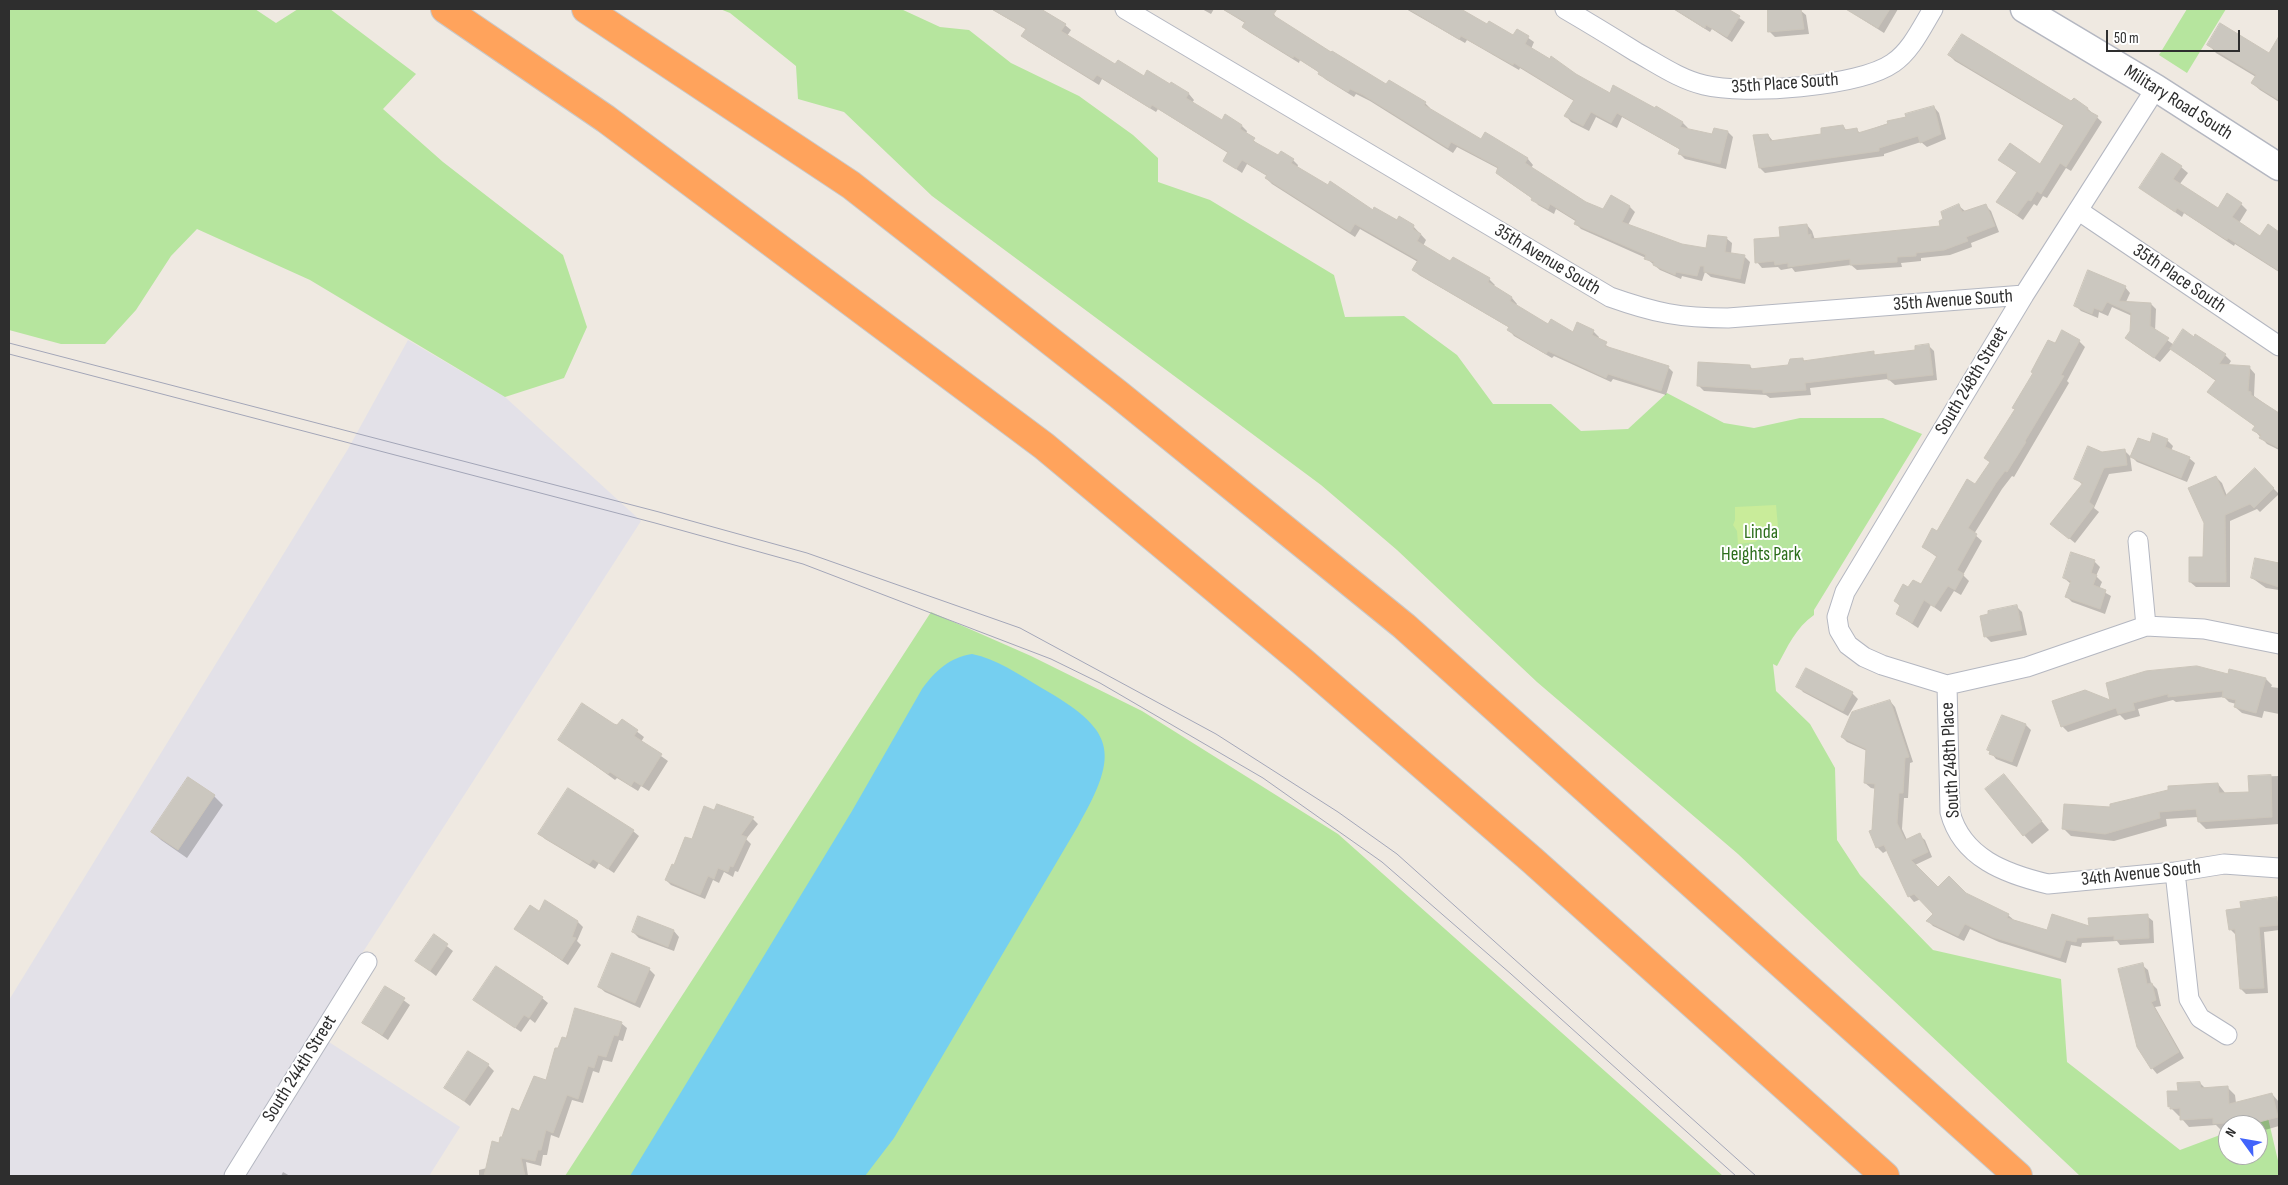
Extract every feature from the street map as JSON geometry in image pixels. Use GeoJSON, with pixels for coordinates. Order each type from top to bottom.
{"type":"FeatureCollection","features":[{"type":"Feature","properties":{"kind":"highway"},"geometry":{"type":"LineString","coordinates":[[445,9],[606,119],[1044,446],[1302,661],[1517,847],[1885,1176]]}},
{"type":"Feature","properties":{"kind":"highway"},"geometry":{"type":"LineString","coordinates":[[586,9],[851,185],[1118,394],[1397,620],[2018,1176]]}},
{"type":"Feature","properties":{"kind":"main road","name":"Military Road South"},"geometry":{"type":"LineString","coordinates":[[2024,9],[2156,88],[2279,167]]}},
{"type":"Feature","properties":{"kind":"street","name":"35th Avenue South"},"geometry":{"type":"LineString","coordinates":[[1125,9],[1610,297],[1649,311],[1687,318],[1728,318],[2024,295]]}},
{"type":"Feature","properties":{"kind":"street","name":"35th Place South"},"geometry":{"type":"LineString","coordinates":[[1565,9],[1672,73],[1704,85],[1734,90],[1826,83],[1863,77],[1880,71],[1895,63],[1907,50],[1933,9]]}},
{"type":"Feature","properties":{"kind":"street","name":"South 248th Street"},"geometry":{"type":"LineString","coordinates":[[1947,685],[1894,670],[1864,657],[1848,645],[1839,630],[1837,617],[1845,592],[2024,295],[2156,88]]}},
{"type":"Feature","properties":{"kind":"street","name":"35th Place South"},"geometry":{"type":"LineString","coordinates":[[2078,211],[2279,346]]}},
{"type":"Feature","properties":{"kind":"street"},"geometry":{"type":"LineString","coordinates":[[2138,541],[2146,626]]}},
{"type":"Feature","properties":{"kind":"street"},"geometry":{"type":"LineString","coordinates":[[1947,685],[2027,667],[2146,626],[2204,629],[2279,644]]}},
{"type":"Feature","properties":{"kind":"street","name":"South 248th Place"},"geometry":{"type":"LineString","coordinates":[[1947,685],[1950,812],[1954,827],[1962,841],[1986,862],[2005,870]]}},
{"type":"Feature","properties":{"kind":"street","name":"34th Avenue South"},"geometry":{"type":"LineString","coordinates":[[2005,870],[2048,884],[2176,872],[2224,864],[2279,868]]}},
{"type":"Feature","properties":{"kind":"street"},"geometry":{"type":"LineString","coordinates":[[2176,872],[2189,999],[2200,1018],[2226,1036]]}},
{"type":"Feature","properties":{"kind":"street","name":"South 244th Street"},"geometry":{"type":"LineString","coordinates":[[234,1176],[367,962]]}},
{"type":"Feature","properties":{"kind":"shaded area"},"geometry":{"type":"Polygon","coordinates":[[[408,340],[505,397],[641,521],[312,1031],[460,1127],[429,1176],[9,1176],[9,1000],[348,449],[408,340]]]}},
{"type":"Feature","properties":{"kind":"green space"},"geometry":{"type":"Polygon","coordinates":[[[9,9],[255,9],[276,23],[298,9],[330,9],[416,74],[383,109],[443,162],[563,255],[587,327],[564,378],[505,397],[310,280],[197,229],[171,256],[136,310],[105,344],[61,344],[9,330],[9,9]]]}},
{"type":"Feature","properties":{"kind":"green space","name":"Linda Heights Park"},"geometry":{"type":"Polygon","coordinates":[[[720,9],[901,9],[940,27],[969,30],[1011,63],[1079,96],[1133,135],[1158,158],[1158,182],[1210,200],[1334,275],[1345,317],[1404,316],[1457,355],[1493,404],[1551,404],[1581,431],[1628,429],[1667,393],[1724,423],[1754,428],[1800,418],[1883,418],[1922,434],[1814,610],[1814,615],[1797,632],[1777,666],[1773,664],[1776,691],[1810,724],[1835,768],[1837,840],[1860,875],[1933,950],[2061,979],[2067,1062],[2180,1150],[2218,1136],[2218,1165],[2268,1165],[2268,1118],[2279,1165],[2279,1176],[2080,1176],[1738,854],[1537,682],[1397,550],[1321,485],[932,196],[844,112],[798,99],[796,66],[730,13],[720,9]]]}},
{"type":"Feature","properties":{"kind":"green space"},"geometry":{"type":"Polygon","coordinates":[[[2187,9],[2226,9],[2187,73],[2159,55],[2187,9]]]}},
{"type":"Feature","properties":{"kind":"green space"},"geometry":{"type":"Polygon","coordinates":[[[1776,505],[1778,527],[1766,532],[1755,542],[1738,544],[1737,531],[1733,525],[1735,507],[1776,505]]]}},
{"type":"Feature","properties":{"kind":"green space"},"geometry":{"type":"Polygon","coordinates":[[[931,612],[1031,656],[1142,711],[1338,834],[1723,1176],[565,1176],[931,612]]]}},
{"type":"Feature","properties":{"kind":"water"},"geometry":{"type":"Polygon","coordinates":[[[972,654],[990,659],[1007,668],[1065,702],[1084,716],[1096,730],[1103,744],[1105,760],[1101,779],[1078,826],[894,1138],[865,1176],[630,1176],[852,811],[922,689],[932,676],[944,666],[956,658],[972,654]]]}},
{"type":"Feature","properties":{"kind":"building"},"geometry":{"type":"Polygon","coordinates":[[[992,9],[1041,9],[1066,24],[1061,31],[1115,64],[1118,60],[1144,76],[1147,70],[1170,84],[1171,82],[1189,93],[1186,98],[1222,120],[1225,114],[1242,125],[1240,129],[1255,138],[1253,141],[1278,155],[1281,151],[1294,159],[1291,163],[1328,185],[1330,181],[1373,210],[1374,207],[1397,220],[1399,216],[1414,225],[1413,229],[1421,234],[1417,241],[1450,261],[1453,257],[1490,278],[1488,282],[1512,297],[1510,301],[1548,324],[1551,319],[1573,332],[1577,322],[1594,330],[1592,335],[1607,342],[1605,346],[1669,366],[1661,391],[1608,374],[1606,378],[1548,351],[1546,354],[1507,330],[1509,327],[1412,270],[1418,260],[1355,224],[1350,232],[1265,178],[1267,175],[1242,160],[1236,169],[1223,161],[1228,152],[1152,105],[1150,108],[1097,75],[1093,80],[1053,56],[1021,36],[1026,29],[992,9]]]}},
{"type":"Feature","properties":{"kind":"building"},"geometry":{"type":"Polygon","coordinates":[[[1223,9],[1277,9],[1273,15],[1331,52],[1386,84],[1389,80],[1426,102],[1424,105],[1481,139],[1485,132],[1528,158],[1525,163],[1586,202],[1603,209],[1611,195],[1630,206],[1622,222],[1682,244],[1706,248],[1708,235],[1727,237],[1725,252],[1745,255],[1740,279],[1704,272],[1704,266],[1700,266],[1697,276],[1676,272],[1675,275],[1653,265],[1654,262],[1644,259],[1646,255],[1574,224],[1576,220],[1550,204],[1548,209],[1531,200],[1532,198],[1496,173],[1498,167],[1451,142],[1448,148],[1363,95],[1350,89],[1348,92],[1318,74],[1319,72],[1294,56],[1293,58],[1242,27],[1245,22],[1223,9]]]}},
{"type":"Feature","properties":{"kind":"building"},"geometry":{"type":"Polygon","coordinates":[[[1409,9],[1461,9],[1487,24],[1489,21],[1513,35],[1517,29],[1529,36],[1525,44],[1550,59],[1551,56],[1576,74],[1610,93],[1613,85],[1655,108],[1656,106],[1683,122],[1680,127],[1712,134],[1714,128],[1728,131],[1720,164],[1678,154],[1680,149],[1617,113],[1611,123],[1591,112],[1583,126],[1564,116],[1574,100],[1514,63],[1513,65],[1461,36],[1459,39],[1409,9]]]}},
{"type":"Feature","properties":{"kind":"building"},"geometry":{"type":"Polygon","coordinates":[[[1675,9],[1728,9],[1740,16],[1727,37],[1706,25],[1705,28],[1675,9]]]}},
{"type":"Feature","properties":{"kind":"building"},"geometry":{"type":"Polygon","coordinates":[[[1768,9],[1801,9],[1804,29],[1768,32],[1768,9]]]}},
{"type":"Feature","properties":{"kind":"building"},"geometry":{"type":"Polygon","coordinates":[[[1846,9],[1890,9],[1878,28],[1846,9]]]}},
{"type":"Feature","properties":{"kind":"building"},"geometry":{"type":"Polygon","coordinates":[[[2220,23],[2269,53],[2279,36],[2279,100],[2251,83],[2256,75],[2207,45],[2220,23]]]}},
{"type":"Feature","properties":{"kind":"building"},"geometry":{"type":"Polygon","coordinates":[[[1962,34],[2071,101],[2074,98],[2088,108],[2087,110],[2098,116],[2066,167],[2060,163],[2041,194],[2037,191],[2031,201],[2028,200],[2017,215],[1996,202],[2017,172],[1998,160],[2010,143],[2040,164],[2064,125],[1948,55],[1962,34]]]}},
{"type":"Feature","properties":{"kind":"building"},"geometry":{"type":"Polygon","coordinates":[[[1934,106],[1941,134],[1920,143],[1918,136],[1879,148],[1879,151],[1759,168],[1753,135],[1768,134],[1770,141],[1821,134],[1821,128],[1843,125],[1845,130],[1857,128],[1858,133],[1888,124],[1887,121],[1906,117],[1905,114],[1934,106]]]}},
{"type":"Feature","properties":{"kind":"building"},"geometry":{"type":"Polygon","coordinates":[[[2162,153],[2182,166],[2173,179],[2218,208],[2227,193],[2242,203],[2232,217],[2260,236],[2268,224],[2279,232],[2279,271],[2228,238],[2227,240],[2177,208],[2175,212],[2139,188],[2162,153]]]}},
{"type":"Feature","properties":{"kind":"building"},"geometry":{"type":"Polygon","coordinates":[[[1959,204],[1962,212],[1986,204],[1995,226],[1966,237],[1968,241],[1944,250],[1916,253],[1916,256],[1897,257],[1897,262],[1850,265],[1850,259],[1788,267],[1788,263],[1775,265],[1774,261],[1755,263],[1754,239],[1780,237],[1779,227],[1807,224],[1808,235],[1811,234],[1811,239],[1940,226],[1939,221],[1943,219],[1941,212],[1959,204]]]}},
{"type":"Feature","properties":{"kind":"building"},"geometry":{"type":"Polygon","coordinates":[[[2088,270],[2126,286],[2119,301],[2151,303],[2150,326],[2169,338],[2154,358],[2125,338],[2130,331],[2131,313],[2107,302],[2102,311],[2094,308],[2092,314],[2074,306],[2088,270]]]}},
{"type":"Feature","properties":{"kind":"building"},"geometry":{"type":"Polygon","coordinates":[[[2183,329],[2194,337],[2195,334],[2226,354],[2219,364],[2250,366],[2248,391],[2251,392],[2251,395],[2279,413],[2279,448],[2259,438],[2261,435],[2252,430],[2255,426],[2207,392],[2216,380],[2170,349],[2183,329]]]}},
{"type":"Feature","properties":{"kind":"building"},"geometry":{"type":"Polygon","coordinates":[[[2062,330],[2080,340],[2061,375],[2064,376],[2026,442],[2007,472],[2005,471],[1996,483],[1968,528],[1977,534],[1957,570],[1964,574],[1955,590],[1948,586],[1934,607],[1924,600],[1912,623],[1896,614],[1900,605],[1894,601],[1903,584],[1908,587],[1913,580],[1921,584],[1937,556],[1922,547],[1932,528],[1937,531],[1967,479],[1975,484],[1990,462],[1984,458],[2015,409],[2012,408],[2033,373],[2031,372],[2048,340],[2055,343],[2062,330]]]}},
{"type":"Feature","properties":{"kind":"building"},"geometry":{"type":"Polygon","coordinates":[[[1929,344],[1933,375],[1888,380],[1887,373],[1805,383],[1806,390],[1763,393],[1763,390],[1697,386],[1698,362],[1750,365],[1750,369],[1788,365],[1790,359],[1803,358],[1803,361],[1874,351],[1874,355],[1915,350],[1915,346],[1929,344]]]}},
{"type":"Feature","properties":{"kind":"building"},"geometry":{"type":"Polygon","coordinates":[[[2153,433],[2168,439],[2165,447],[2190,457],[2181,478],[2130,457],[2138,438],[2150,442],[2153,433]]]}},
{"type":"Feature","properties":{"kind":"building"},"geometry":{"type":"Polygon","coordinates":[[[2088,446],[2102,452],[2125,449],[2127,465],[2104,468],[2089,502],[2094,506],[2069,539],[2050,524],[2083,483],[2074,479],[2088,446]]]}},
{"type":"Feature","properties":{"kind":"building"},"geometry":{"type":"Polygon","coordinates":[[[2255,468],[2274,488],[2254,508],[2250,504],[2225,515],[2226,582],[2189,582],[2189,557],[2203,557],[2204,523],[2188,488],[2216,476],[2225,496],[2255,468]]]}},
{"type":"Feature","properties":{"kind":"building"},"geometry":{"type":"Polygon","coordinates":[[[2071,552],[2095,560],[2091,573],[2097,575],[2093,585],[2106,590],[2100,609],[2065,597],[2071,581],[2063,578],[2071,552]]]}},
{"type":"Feature","properties":{"kind":"building"},"geometry":{"type":"Polygon","coordinates":[[[2255,558],[2279,563],[2279,587],[2251,578],[2255,558]]]}},
{"type":"Feature","properties":{"kind":"building"},"geometry":{"type":"Polygon","coordinates":[[[2017,605],[2022,630],[1984,637],[1980,616],[1988,614],[1988,611],[2017,605]]]}},
{"type":"Feature","properties":{"kind":"building"},"geometry":{"type":"Polygon","coordinates":[[[2197,666],[2228,674],[2229,669],[2266,678],[2256,713],[2234,707],[2236,700],[2222,697],[2223,691],[2168,697],[2168,694],[2133,703],[2135,710],[2118,714],[2116,708],[2061,727],[2052,701],[2085,690],[2110,700],[2106,683],[2146,671],[2197,666]]]}},
{"type":"Feature","properties":{"kind":"building"},"geometry":{"type":"Polygon","coordinates":[[[1806,668],[1853,692],[1843,711],[1796,687],[1806,668]]]}},
{"type":"Feature","properties":{"kind":"building"},"geometry":{"type":"Polygon","coordinates":[[[1890,700],[1909,757],[1905,758],[1903,793],[1899,793],[1897,823],[1905,840],[1920,833],[1928,852],[1911,860],[1938,887],[1949,876],[1966,893],[2009,914],[2007,918],[2047,930],[2052,914],[2089,926],[2088,918],[2148,914],[2149,938],[2114,940],[2114,936],[2077,938],[2076,942],[2066,940],[2060,958],[1992,937],[1965,924],[1958,936],[1926,921],[1933,914],[1914,894],[1908,897],[1884,845],[1876,848],[1869,831],[1872,830],[1875,784],[1864,783],[1866,749],[1841,737],[1852,712],[1890,700]]]}},
{"type":"Feature","properties":{"kind":"building"},"geometry":{"type":"Polygon","coordinates":[[[582,703],[614,724],[617,725],[622,719],[638,730],[634,736],[662,754],[642,786],[634,781],[631,786],[610,772],[608,774],[558,740],[582,703]]]}},
{"type":"Feature","properties":{"kind":"building"},"geometry":{"type":"Polygon","coordinates":[[[2002,715],[2026,724],[2012,762],[1989,754],[1990,751],[1987,750],[2002,715]]]}},
{"type":"Feature","properties":{"kind":"building"},"geometry":{"type":"Polygon","coordinates":[[[2004,774],[2042,821],[2023,836],[1985,789],[2004,774]]]}},
{"type":"Feature","properties":{"kind":"building"},"geometry":{"type":"Polygon","coordinates":[[[2271,775],[2272,817],[2198,822],[2196,809],[2159,812],[2160,818],[2105,834],[2062,829],[2064,804],[2110,807],[2110,804],[2168,790],[2168,786],[2218,783],[2219,793],[2249,792],[2248,776],[2271,775]]]}},
{"type":"Feature","properties":{"kind":"building"},"geometry":{"type":"Polygon","coordinates":[[[188,777],[215,795],[178,850],[151,832],[188,777]]]}},
{"type":"Feature","properties":{"kind":"building"},"geometry":{"type":"Polygon","coordinates":[[[568,788],[634,830],[608,869],[593,859],[589,864],[538,834],[568,788]]]}},
{"type":"Feature","properties":{"kind":"building"},"geometry":{"type":"Polygon","coordinates":[[[717,804],[754,817],[741,835],[747,837],[733,867],[730,866],[728,872],[718,868],[714,879],[708,876],[700,895],[665,880],[672,864],[674,865],[685,837],[692,839],[704,806],[714,810],[717,804]]]}},
{"type":"Feature","properties":{"kind":"building"},"geometry":{"type":"Polygon","coordinates":[[[2277,897],[2279,925],[2259,927],[2264,988],[2240,989],[2235,929],[2229,930],[2226,910],[2241,908],[2240,902],[2277,897]]]}},
{"type":"Feature","properties":{"kind":"building"},"geometry":{"type":"Polygon","coordinates":[[[545,900],[578,921],[572,937],[576,938],[562,960],[514,929],[530,905],[539,911],[545,900]]]}},
{"type":"Feature","properties":{"kind":"building"},"geometry":{"type":"Polygon","coordinates":[[[638,916],[674,930],[668,947],[632,932],[638,916]]]}},
{"type":"Feature","properties":{"kind":"building"},"geometry":{"type":"Polygon","coordinates":[[[434,934],[448,944],[430,971],[415,961],[434,934]]]}},
{"type":"Feature","properties":{"kind":"building"},"geometry":{"type":"Polygon","coordinates":[[[612,953],[650,968],[635,1003],[598,987],[612,953]]]}},
{"type":"Feature","properties":{"kind":"building"},"geometry":{"type":"Polygon","coordinates":[[[2143,963],[2147,984],[2152,983],[2156,1000],[2151,1002],[2179,1052],[2151,1069],[2137,1047],[2118,969],[2143,963]]]}},
{"type":"Feature","properties":{"kind":"building"},"geometry":{"type":"Polygon","coordinates":[[[496,966],[543,997],[529,1018],[524,1015],[515,1028],[473,1000],[496,966]]]}},
{"type":"Feature","properties":{"kind":"building"},"geometry":{"type":"Polygon","coordinates":[[[385,986],[405,998],[382,1035],[362,1023],[385,986]]]}},
{"type":"Feature","properties":{"kind":"building"},"geometry":{"type":"Polygon","coordinates":[[[575,1008],[622,1022],[618,1036],[614,1035],[606,1057],[598,1055],[594,1068],[588,1066],[578,1099],[567,1095],[553,1133],[546,1130],[541,1150],[538,1150],[535,1161],[521,1158],[525,1176],[484,1176],[492,1141],[499,1143],[512,1108],[519,1111],[534,1076],[546,1080],[555,1048],[558,1048],[562,1037],[566,1038],[575,1008]]]}},
{"type":"Feature","properties":{"kind":"building"},"geometry":{"type":"Polygon","coordinates":[[[468,1051],[489,1064],[464,1101],[444,1088],[468,1051]]]}},
{"type":"Feature","properties":{"kind":"building"},"geometry":{"type":"Polygon","coordinates":[[[2200,1082],[2201,1088],[2228,1086],[2229,1104],[2272,1093],[2278,1117],[2268,1120],[2268,1115],[2218,1115],[2218,1124],[2213,1124],[2213,1118],[2180,1120],[2180,1108],[2170,1109],[2170,1106],[2168,1107],[2167,1091],[2178,1091],[2177,1083],[2200,1082]]]}},
{"type":"Feature","properties":{"kind":"tram line"},"geometry":{"type":"LineString","coordinates":[[9,343],[659,512],[807,553],[1020,628],[1216,734],[1338,812],[1397,854],[1756,1176]]}},
{"type":"Feature","properties":{"kind":"tram line"},"geometry":{"type":"LineString","coordinates":[[9,354],[655,523],[803,564],[1051,659],[1100,683],[1263,778],[1382,862],[1511,974],[1736,1176]]}}]}
